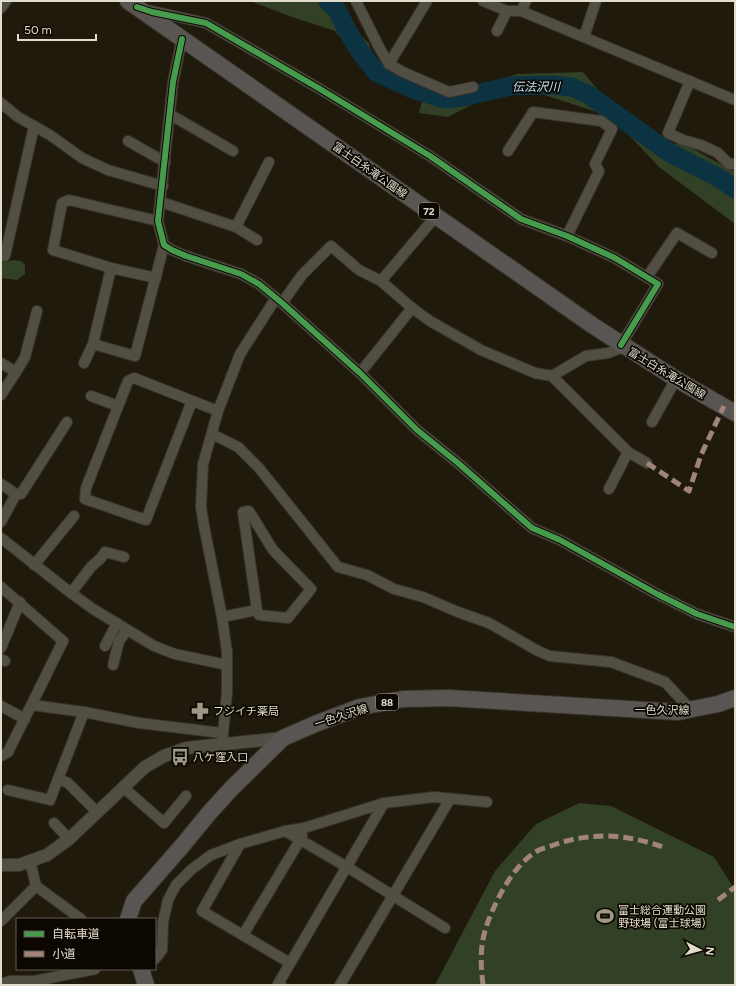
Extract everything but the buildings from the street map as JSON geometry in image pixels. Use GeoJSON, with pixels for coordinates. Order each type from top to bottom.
{"type":"FeatureCollection","features":[{"type":"Feature","properties":{"kind":"main road","name":"富士白糸滝公園線"},"geometry":{"type":"LineString","coordinates":[[133,4],[623,346],[735,413]]}},
{"type":"Feature","properties":{"kind":"main road","name":"一色久沢線"},"geometry":{"type":"LineString","coordinates":[[128,918],[134,901],[210,812],[231,789],[283,738],[360,708],[403,700],[448,698],[678,712],[718,704],[735,698]]}},
{"type":"Feature","properties":{"kind":"main road"},"geometry":{"type":"LineString","coordinates":[[141,970],[146,985]]}},
{"type":"Feature","properties":{"kind":"street"},"geometry":{"type":"LineString","coordinates":[[1,8],[6,1]]}},
{"type":"Feature","properties":{"kind":"street"},"geometry":{"type":"LineString","coordinates":[[356,1],[380,49],[390,64],[403,72],[449,92],[473,87]]}},
{"type":"Feature","properties":{"kind":"street"},"geometry":{"type":"LineString","coordinates":[[390,64],[427,1]]}},
{"type":"Feature","properties":{"kind":"street"},"geometry":{"type":"LineString","coordinates":[[483,1],[507,11],[521,11],[735,100]]}},
{"type":"Feature","properties":{"kind":"street"},"geometry":{"type":"LineString","coordinates":[[521,11],[526,1]]}},
{"type":"Feature","properties":{"kind":"street"},"geometry":{"type":"LineString","coordinates":[[584,37],[596,1]]}},
{"type":"Feature","properties":{"kind":"street"},"geometry":{"type":"LineString","coordinates":[[133,4],[152,12],[206,23],[320,89],[430,156],[521,219],[567,236],[615,258],[658,284],[623,346],[608,353],[586,356],[552,376]]}},
{"type":"Feature","properties":{"kind":"street"},"geometry":{"type":"LineString","coordinates":[[496,31],[507,11]]}},
{"type":"Feature","properties":{"kind":"street"},"geometry":{"type":"LineString","coordinates":[[93,344],[135,356],[164,245],[158,221],[174,82],[182,39]]}},
{"type":"Feature","properties":{"kind":"street"},"geometry":{"type":"LineString","coordinates":[[690,81],[668,133],[682,140],[701,145],[718,153],[729,164],[735,164]]}},
{"type":"Feature","properties":{"kind":"street"},"geometry":{"type":"LineString","coordinates":[[1,103],[18,118],[34,126],[82,158],[108,170],[163,186]]}},
{"type":"Feature","properties":{"kind":"street"},"geometry":{"type":"LineString","coordinates":[[508,150],[533,112],[601,120],[612,129],[595,164],[599,170],[567,236]]}},
{"type":"Feature","properties":{"kind":"street"},"geometry":{"type":"LineString","coordinates":[[171,114],[233,151]]}},
{"type":"Feature","properties":{"kind":"street"},"geometry":{"type":"LineString","coordinates":[[5,256],[34,126]]}},
{"type":"Feature","properties":{"kind":"street"},"geometry":{"type":"LineString","coordinates":[[128,141],[165,162]]}},
{"type":"Feature","properties":{"kind":"street"},"geometry":{"type":"LineString","coordinates":[[236,227],[269,162]]}},
{"type":"Feature","properties":{"kind":"street"},"geometry":{"type":"LineString","coordinates":[[156,278],[111,268],[53,250],[62,203],[69,200],[158,221]]}},
{"type":"Feature","properties":{"kind":"street"},"geometry":{"type":"LineString","coordinates":[[161,202],[236,227],[258,240]]}},
{"type":"Feature","properties":{"kind":"street"},"geometry":{"type":"LineString","coordinates":[[381,281],[436,216]]}},
{"type":"Feature","properties":{"kind":"street"},"geometry":{"type":"LineString","coordinates":[[647,277],[678,233],[712,253]]}},
{"type":"Feature","properties":{"kind":"street"},"geometry":{"type":"LineString","coordinates":[[164,245],[186,256],[241,274],[259,284],[360,373],[417,430],[458,463],[532,528],[560,540],[650,590],[697,614],[735,627]]}},
{"type":"Feature","properties":{"kind":"street"},"geometry":{"type":"LineString","coordinates":[[222,738],[227,692],[227,652],[222,617],[201,507],[203,464],[218,411],[240,354],[279,301],[331,246],[359,270],[381,281],[412,308],[430,321],[481,350],[535,373],[552,376],[628,452],[647,463]]}},
{"type":"Feature","properties":{"kind":"street"},"geometry":{"type":"LineString","coordinates":[[84,363],[93,344],[111,268]]}},
{"type":"Feature","properties":{"kind":"street"},"geometry":{"type":"LineString","coordinates":[[360,373],[412,308]]}},
{"type":"Feature","properties":{"kind":"street"},"geometry":{"type":"LineString","coordinates":[[1,395],[24,357],[37,311]]}},
{"type":"Feature","properties":{"kind":"street"},"geometry":{"type":"LineString","coordinates":[[1,363],[16,372]]}},
{"type":"Feature","properties":{"kind":"street"},"geometry":{"type":"LineString","coordinates":[[192,401],[146,520],[85,499],[86,488],[128,381],[134,378],[218,411]]}},
{"type":"Feature","properties":{"kind":"street"},"geometry":{"type":"LineString","coordinates":[[652,422],[676,379]]}},
{"type":"Feature","properties":{"kind":"street"},"geometry":{"type":"LineString","coordinates":[[91,396],[118,406]]}},
{"type":"Feature","properties":{"kind":"street"},"geometry":{"type":"LineString","coordinates":[[1,484],[16,494],[21,494],[67,422]]}},
{"type":"Feature","properties":{"kind":"street"},"geometry":{"type":"LineString","coordinates":[[212,434],[238,447],[254,463],[338,567],[367,575],[394,589],[423,597],[489,624],[550,656],[611,662],[666,682],[691,710]]}},
{"type":"Feature","properties":{"kind":"street"},"geometry":{"type":"LineString","coordinates":[[609,490],[628,452]]}},
{"type":"Feature","properties":{"kind":"street"},"geometry":{"type":"LineString","coordinates":[[1,522],[16,494]]}},
{"type":"Feature","properties":{"kind":"street"},"geometry":{"type":"LineString","coordinates":[[249,511],[273,550],[310,589],[288,618],[259,615],[257,610],[243,512],[249,511]]}},
{"type":"Feature","properties":{"kind":"street"},"geometry":{"type":"LineString","coordinates":[[34,564],[74,516]]}},
{"type":"Feature","properties":{"kind":"street"},"geometry":{"type":"LineString","coordinates":[[1,538],[93,609],[154,646],[175,654],[227,665]]}},
{"type":"Feature","properties":{"kind":"street"},"geometry":{"type":"LineString","coordinates":[[71,593],[91,567],[105,552],[124,557]]}},
{"type":"Feature","properties":{"kind":"street"},"geometry":{"type":"LineString","coordinates":[[1,587],[63,641],[8,752],[1,756]]}},
{"type":"Feature","properties":{"kind":"street"},"geometry":{"type":"LineString","coordinates":[[1,648],[11,635],[20,602]]}},
{"type":"Feature","properties":{"kind":"street"},"geometry":{"type":"LineString","coordinates":[[222,617],[257,610]]}},
{"type":"Feature","properties":{"kind":"street"},"geometry":{"type":"LineString","coordinates":[[105,646],[117,623]]}},
{"type":"Feature","properties":{"kind":"street"},"geometry":{"type":"LineString","coordinates":[[112,665],[119,641],[127,630]]}},
{"type":"Feature","properties":{"kind":"street"},"geometry":{"type":"LineString","coordinates":[[32,705],[84,712],[222,738],[283,738]]}},
{"type":"Feature","properties":{"kind":"street"},"geometry":{"type":"LineString","coordinates":[[1,706],[25,719]]}},
{"type":"Feature","properties":{"kind":"street"},"geometry":{"type":"LineString","coordinates":[[8,790],[50,800],[84,712]]}},
{"type":"Feature","properties":{"kind":"street"},"geometry":{"type":"LineString","coordinates":[[1,865],[19,865],[48,855],[69,839],[145,767],[164,756],[222,738]]}},
{"type":"Feature","properties":{"kind":"street"},"geometry":{"type":"LineString","coordinates":[[58,779],[68,783],[97,812]]}},
{"type":"Feature","properties":{"kind":"street"},"geometry":{"type":"LineString","coordinates":[[124,788],[164,823],[186,796]]}},
{"type":"Feature","properties":{"kind":"street"},"geometry":{"type":"LineString","coordinates":[[156,958],[162,950],[163,922],[168,900],[176,885],[192,869],[211,856],[240,844],[285,831],[304,828],[384,803],[434,797],[488,802]]}},
{"type":"Feature","properties":{"kind":"street"},"geometry":{"type":"LineString","coordinates":[[340,985],[450,799]]}},
{"type":"Feature","properties":{"kind":"street"},"geometry":{"type":"LineString","coordinates":[[281,985],[278,984],[384,803]]}},
{"type":"Feature","properties":{"kind":"street"},"geometry":{"type":"LineString","coordinates":[[54,823],[69,839]]}},
{"type":"Feature","properties":{"kind":"street"},"geometry":{"type":"LineString","coordinates":[[243,935],[300,840],[304,828]]}},
{"type":"Feature","properties":{"kind":"street"},"geometry":{"type":"LineString","coordinates":[[285,831],[446,928]]}},
{"type":"Feature","properties":{"kind":"street"},"geometry":{"type":"LineString","coordinates":[[240,844],[202,911],[290,963]]}},
{"type":"Feature","properties":{"kind":"street"},"geometry":{"type":"LineString","coordinates":[[30,861],[36,886],[80,918]]}},
{"type":"Feature","properties":{"kind":"street"},"geometry":{"type":"LineString","coordinates":[[1,921],[36,886]]}},
{"type":"Feature","properties":{"kind":"street"},"geometry":{"type":"LineString","coordinates":[[1,984],[10,981],[35,981],[90,970]]}},
{"type":"Feature","properties":{"kind":"green space"},"geometry":{"type":"Polygon","coordinates":[[[250,1],[332,1],[347,24],[369,43],[376,72],[363,64],[335,31],[250,1]]]}},
{"type":"Feature","properties":{"kind":"green space"},"geometry":{"type":"Polygon","coordinates":[[[583,72],[603,96],[633,121],[671,144],[684,144],[735,172],[735,224],[659,167],[630,136],[603,114],[529,90],[475,103],[448,117],[419,113],[425,91],[458,94],[517,74],[583,72]]]}},
{"type":"Feature","properties":{"kind":"green space"},"geometry":{"type":"Polygon","coordinates":[[[13,260],[21,261],[25,265],[25,274],[17,280],[1,278],[1,261],[5,262],[13,260]]]}},
{"type":"Feature","properties":{"kind":"green space"},"geometry":{"type":"Polygon","coordinates":[[[579,803],[611,806],[714,857],[735,890],[735,985],[435,985],[495,871],[536,824],[579,803]]]}},
{"type":"Feature","properties":{"kind":"waterway","name":"伝法沢川"},"geometry":{"type":"LineString","coordinates":[[328,1],[337,10],[359,50],[376,72],[412,89],[444,99],[462,97],[511,86],[550,85],[572,87],[589,95],[670,153],[721,179],[735,189]]}},
{"type":"Feature","properties":{"kind":"marked path"},"geometry":{"type":"LineString","coordinates":[[647,463],[689,491],[701,455],[724,406]]}},
{"type":"Feature","properties":{"kind":"marked path"},"geometry":{"type":"LineString","coordinates":[[483,985],[481,952],[487,924],[507,882],[522,863],[534,853],[566,841],[595,836],[623,837],[652,843],[666,848]]}},
{"type":"Feature","properties":{"kind":"marked path"},"geometry":{"type":"LineString","coordinates":[[718,900],[735,887]]}},
{"type":"Feature","properties":{"kind":"cycle path"},"geometry":{"type":"LineString","coordinates":[[137,7],[152,12],[206,23],[320,89],[430,156],[521,219],[567,236],[615,258],[658,284],[621,345]]}},
{"type":"Feature","properties":{"kind":"cycle path"},"geometry":{"type":"LineString","coordinates":[[182,39],[173,82],[158,221],[164,245],[186,256],[241,274],[259,284],[360,373],[417,430],[458,463],[532,528],[560,540],[657,594],[697,614],[735,627]]}},
{"type":"Feature","properties":{"kind":"place","name":"フジイチ薬局"},"geometry":{"type":"Point","coordinates":[200,711]}},
{"type":"Feature","properties":{"kind":"place","name":"八ケ窪入口"},"geometry":{"type":"Point","coordinates":[180,757]}},
{"type":"Feature","properties":{"kind":"place","name":"富士総合運動公園 野球場 (富士球場)"},"geometry":{"type":"Point","coordinates":[605,916]}}]}
